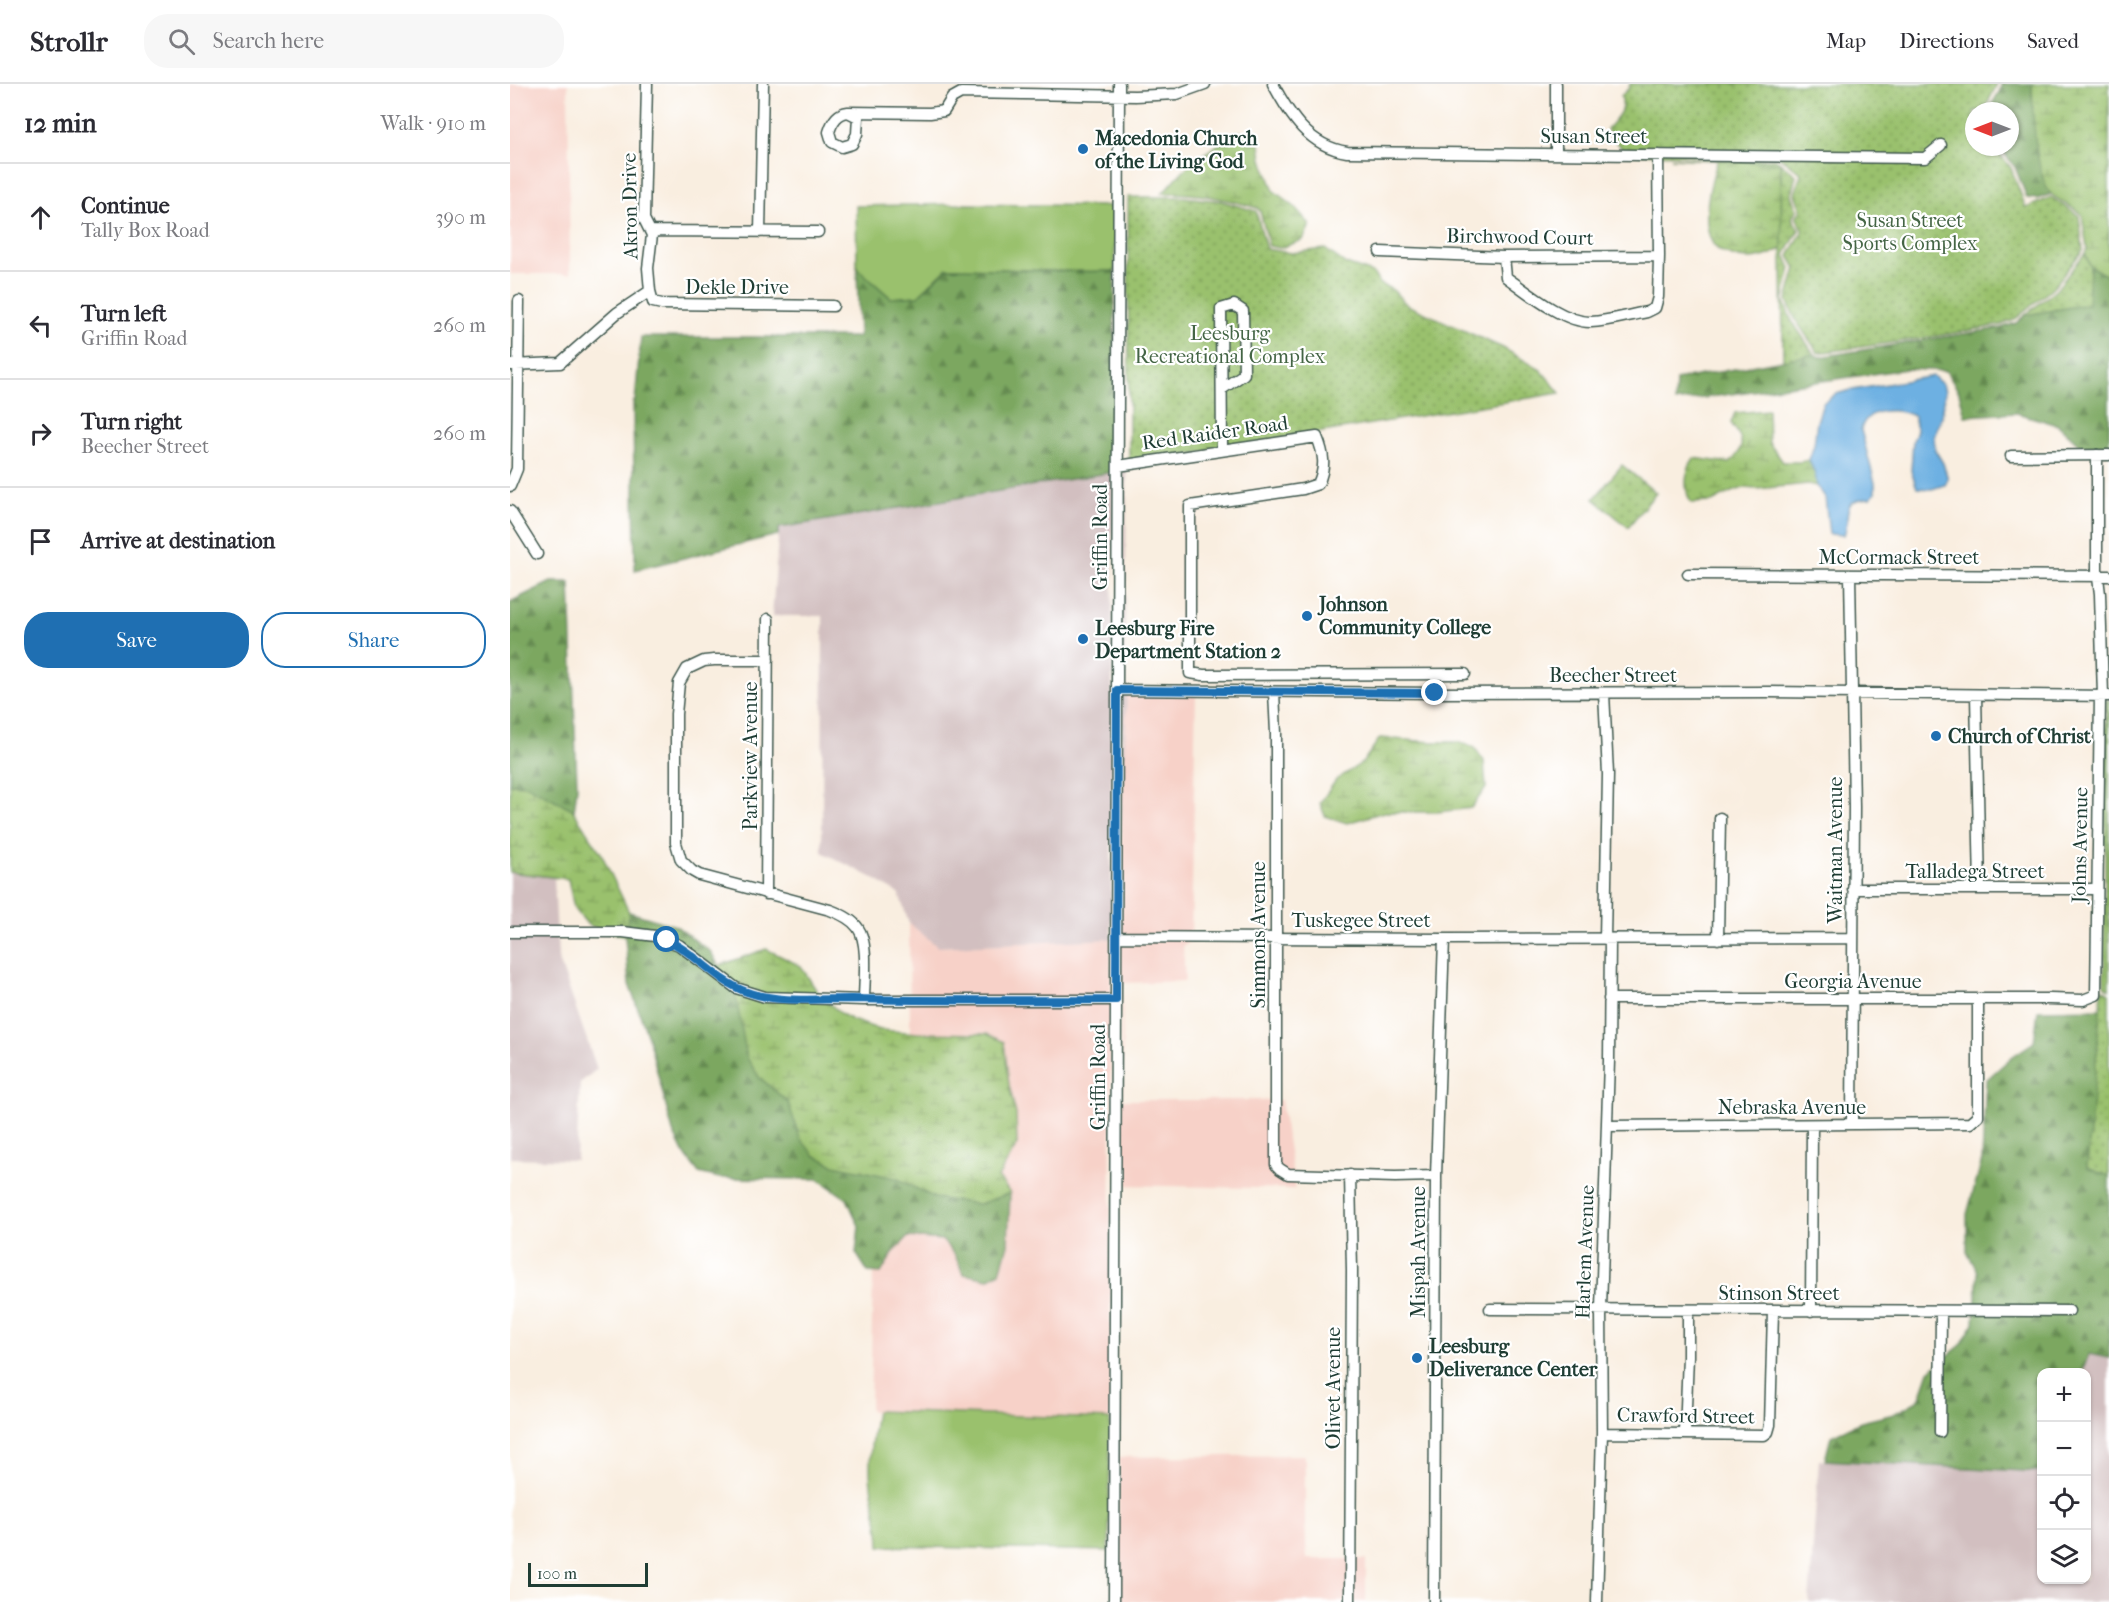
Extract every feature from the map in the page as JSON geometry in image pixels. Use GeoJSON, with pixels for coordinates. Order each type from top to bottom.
{"type":"FeatureCollection","features":[{"type":"Feature","properties":{"kind":"street","name":"Akron Drive"},"geometry":{"type":"LineString","coordinates":[[647,84],[644,219],[652,240],[649,256],[650,291]]}},
{"type":"Feature","properties":{"kind":"street"},"geometry":{"type":"LineString","coordinates":[[760,232],[763,84]]}},
{"type":"Feature","properties":{"kind":"street"},"geometry":{"type":"LineString","coordinates":[[848,112],[940,112],[944,111],[952,98],[961,93],[1119,90],[1177,94],[1204,84]]}},
{"type":"Feature","properties":{"kind":"street","name":"Susan Street"},"geometry":{"type":"LineString","coordinates":[[1273,84],[1287,110],[1305,132],[1339,151],[1925,158],[1941,145]]}},
{"type":"Feature","properties":{"kind":"street"},"geometry":{"type":"LineString","coordinates":[[1556,84],[1556,154]]}},
{"type":"Feature","properties":{"kind":"street","name":"Griffin Road"},"geometry":{"type":"LineString","coordinates":[[1114,1602],[1119,90]]}},
{"type":"Feature","properties":{"kind":"street"},"geometry":{"type":"LineString","coordinates":[[1504,257],[1506,277],[1535,298],[1572,319],[1590,322],[1647,312],[1655,308],[1658,297],[1659,256],[1658,154]]}},
{"type":"Feature","properties":{"kind":"street"},"geometry":{"type":"LineString","coordinates":[[650,231],[818,232]]}},
{"type":"Feature","properties":{"kind":"street","name":"Birchwood Court"},"geometry":{"type":"LineString","coordinates":[[1380,252],[1504,257],[1659,256]]}},
{"type":"Feature","properties":{"kind":"street"},"geometry":{"type":"LineString","coordinates":[[514,365],[560,363],[609,320],[650,291]]}},
{"type":"Feature","properties":{"kind":"street","name":"Dekle Drive"},"geometry":{"type":"LineString","coordinates":[[650,291],[653,302],[662,304],[833,306]]}},
{"type":"Feature","properties":{"kind":"street"},"geometry":{"type":"LineString","coordinates":[[510,486],[518,469],[514,365],[519,301]]}},
{"type":"Feature","properties":{"kind":"street"},"geometry":{"type":"LineString","coordinates":[[1222,389],[1244,374],[1243,310],[1234,305],[1221,309],[1222,450]]}},
{"type":"Feature","properties":{"kind":"street","name":"Red Raider Road"},"geometry":{"type":"LineString","coordinates":[[1118,466],[1317,437],[1323,452],[1324,472],[1318,484],[1304,489],[1190,506],[1191,673],[1203,675],[1465,674]]}},
{"type":"Feature","properties":{"kind":"street"},"geometry":{"type":"LineString","coordinates":[[2011,456],[2103,455]]}},
{"type":"Feature","properties":{"kind":"street","name":"Johns Avenue"},"geometry":{"type":"LineString","coordinates":[[2096,995],[2097,889],[2104,696],[2103,455]]}},
{"type":"Feature","properties":{"kind":"street"},"geometry":{"type":"LineString","coordinates":[[510,511],[537,554]]}},
{"type":"Feature","properties":{"kind":"street","name":"McCormack Street"},"geometry":{"type":"LineString","coordinates":[[1688,574],[2104,576]]}},
{"type":"Feature","properties":{"kind":"street","name":"Waitman Avenue"},"geometry":{"type":"LineString","coordinates":[[1850,575],[1851,691],[1853,693],[1852,1125]]}},
{"type":"Feature","properties":{"kind":"street","name":"Parkview Avenue"},"geometry":{"type":"LineString","coordinates":[[766,894],[768,619]]}},
{"type":"Feature","properties":{"kind":"street"},"geometry":{"type":"LineString","coordinates":[[768,660],[714,660],[687,669],[679,683],[676,714],[676,843],[681,860],[699,875],[830,910],[849,919],[857,926],[862,936],[864,1000]]}},
{"type":"Feature","properties":{"kind":"street","name":"Beecher Street"},"geometry":{"type":"LineString","coordinates":[[1117,690],[2104,696]]}},
{"type":"Feature","properties":{"kind":"street","name":"Simmons Avenue"},"geometry":{"type":"LineString","coordinates":[[1274,692],[1276,732],[1275,1160],[1280,1169],[1286,1173],[1350,1175]]}},
{"type":"Feature","properties":{"kind":"street","name":"Harlem Avenue"},"geometry":{"type":"LineString","coordinates":[[1597,1602],[1602,1433],[1601,1310],[1609,999],[1608,774],[1604,693]]}},
{"type":"Feature","properties":{"kind":"street"},"geometry":{"type":"LineString","coordinates":[[1977,695],[1980,890]]}},
{"type":"Feature","properties":{"kind":"street"},"geometry":{"type":"LineString","coordinates":[[1718,939],[1720,818]]}},
{"type":"Feature","properties":{"kind":"street","name":"Talladega Street"},"geometry":{"type":"LineString","coordinates":[[1853,889],[2097,889]]}},
{"type":"Feature","properties":{"kind":"street"},"geometry":{"type":"LineString","coordinates":[[510,932],[645,934],[679,945],[717,975],[748,993],[782,998],[1116,1000]]}},
{"type":"Feature","properties":{"kind":"street","name":"Tuskegee Street"},"geometry":{"type":"LineString","coordinates":[[1116,937],[1853,938]]}},
{"type":"Feature","properties":{"kind":"street","name":"Mispah Avenue"},"geometry":{"type":"LineString","coordinates":[[1434,1602],[1436,1176],[1444,939]]}},
{"type":"Feature","properties":{"kind":"street","name":"Georgia Avenue"},"geometry":{"type":"LineString","coordinates":[[1609,999],[2083,1000],[2096,995]]}},
{"type":"Feature","properties":{"kind":"street","name":"Nebraska Avenue"},"geometry":{"type":"LineString","coordinates":[[1606,1126],[1967,1124],[1978,1116],[1978,1000]]}},
{"type":"Feature","properties":{"kind":"street"},"geometry":{"type":"LineString","coordinates":[[1810,1311],[1812,1125]]}},
{"type":"Feature","properties":{"kind":"street"},"geometry":{"type":"LineString","coordinates":[[1350,1175],[1436,1176]]}},
{"type":"Feature","properties":{"kind":"street","name":"Olivet Avenue"},"geometry":{"type":"LineString","coordinates":[[1350,1175],[1352,1270],[1350,1602]]}},
{"type":"Feature","properties":{"kind":"street","name":"Stinson Street"},"geometry":{"type":"LineString","coordinates":[[1490,1310],[2069,1311]]}},
{"type":"Feature","properties":{"kind":"street"},"geometry":{"type":"LineString","coordinates":[[1685,1433],[1688,1311]]}},
{"type":"Feature","properties":{"kind":"street","name":"Crawford Street"},"geometry":{"type":"LineString","coordinates":[[1602,1433],[1764,1435],[1768,1432],[1770,1425],[1773,1311]]}},
{"type":"Feature","properties":{"kind":"street"},"geometry":{"type":"LineString","coordinates":[[1940,1432],[1941,1312]]}},
{"type":"Feature","properties":{"kind":"shaded area"},"geometry":{"type":"Polygon","coordinates":[[[510,84],[568,84],[570,274],[510,274],[510,84]]]}},
{"type":"Feature","properties":{"kind":"shaded area"},"geometry":{"type":"Polygon","coordinates":[[[1127,469],[1124,693],[1127,693],[1121,841],[1123,470],[1127,469]]]}},
{"type":"Feature","properties":{"kind":"shaded area"},"geometry":{"type":"Polygon","coordinates":[[[1113,472],[1111,939],[938,947],[909,923],[899,894],[822,852],[823,616],[772,616],[779,528],[1113,472]]]}},
{"type":"Feature","properties":{"kind":"shaded area"},"geometry":{"type":"Polygon","coordinates":[[[1127,693],[1196,693],[1191,941],[1183,945],[1185,981],[1122,983],[1123,1100],[1281,1100],[1295,1189],[1121,1185],[1121,842],[1127,693]]]}},
{"type":"Feature","properties":{"kind":"shaded area"},"geometry":{"type":"Polygon","coordinates":[[[510,872],[554,877],[558,957],[597,1069],[580,1083],[576,1160],[510,1158],[510,872]]]}},
{"type":"Feature","properties":{"kind":"shaded area"},"geometry":{"type":"Polygon","coordinates":[[[909,923],[939,947],[1111,939],[1110,1419],[870,1411],[873,1272],[881,1273],[893,1253],[908,1237],[942,1240],[954,1254],[965,1274],[998,1178],[1017,1145],[1016,1114],[1009,1085],[987,1034],[910,1033],[909,923]]]}},
{"type":"Feature","properties":{"kind":"shaded area"},"geometry":{"type":"Polygon","coordinates":[[[2089,1354],[2109,1358],[2109,1602],[1809,1602],[1819,1460],[2037,1472],[2037,1584],[2091,1584],[2091,1368],[2084,1368],[2089,1354]]]}},
{"type":"Feature","properties":{"kind":"shaded area"},"geometry":{"type":"Polygon","coordinates":[[[1305,1455],[1307,1559],[1366,1559],[1366,1602],[1118,1602],[1119,1457],[1305,1455]]]}},
{"type":"Feature","properties":{"kind":"green space","name":"Susan Street Sports Complex"},"geometry":{"type":"Polygon","coordinates":[[[1630,84],[1997,84],[1988,102],[1965,102],[1965,156],[2001,156],[2011,168],[2026,208],[2051,197],[2079,216],[2083,250],[2053,288],[2014,320],[2001,325],[1925,338],[1818,353],[1795,319],[1787,300],[1796,268],[1789,256],[1803,230],[1796,217],[1801,210],[1795,194],[1801,173],[1778,156],[1628,154],[1612,138],[1607,129],[1619,114],[1622,106],[1621,96],[1630,84]]]}},
{"type":"Feature","properties":{"kind":"green space"},"geometry":{"type":"Polygon","coordinates":[[[2001,84],[2032,84],[2045,184],[2051,194],[2037,199],[2027,198],[2015,167],[2006,156],[2019,156],[2019,102],[1993,102],[2001,84]]]}},
{"type":"Feature","properties":{"kind":"green space"},"geometry":{"type":"Polygon","coordinates":[[[2032,84],[2109,84],[2109,277],[2090,266],[2085,253],[2087,249],[2082,215],[2051,194],[2041,173],[2032,84]]]}},
{"type":"Feature","properties":{"kind":"green space"},"geometry":{"type":"Polygon","coordinates":[[[1238,132],[1248,133],[1260,144],[1262,159],[1274,191],[1296,208],[1310,225],[1303,240],[1280,248],[1269,246],[1260,211],[1257,208],[1210,197],[1162,193],[1192,163],[1238,132]]]}},
{"type":"Feature","properties":{"kind":"green space"},"geometry":{"type":"Polygon","coordinates":[[[1671,158],[1776,159],[1781,163],[1671,158]]]}},
{"type":"Feature","properties":{"kind":"green space"},"geometry":{"type":"Polygon","coordinates":[[[1718,160],[1781,163],[1782,249],[1764,257],[1745,259],[1724,253],[1715,246],[1709,235],[1707,214],[1709,191],[1718,160]]]}},
{"type":"Feature","properties":{"kind":"green space"},"geometry":{"type":"Polygon","coordinates":[[[1781,163],[1796,175],[1791,195],[1797,210],[1792,218],[1799,230],[1785,255],[1791,268],[1783,300],[1792,321],[1814,354],[1783,360],[1781,163]]]}},
{"type":"Feature","properties":{"kind":"green space","name":"Leesburg Recreational Complex"},"geometry":{"type":"Polygon","coordinates":[[[1128,197],[1184,197],[1221,201],[1256,211],[1266,249],[1291,253],[1325,249],[1346,264],[1373,273],[1379,283],[1393,290],[1407,305],[1503,348],[1541,370],[1560,393],[1129,464],[1128,197]]]}},
{"type":"Feature","properties":{"kind":"green space"},"geometry":{"type":"Polygon","coordinates":[[[965,204],[1115,206],[1115,271],[947,268],[918,296],[891,298],[857,268],[856,206],[965,204]]]}},
{"type":"Feature","properties":{"kind":"green space"},"geometry":{"type":"Polygon","coordinates":[[[2085,253],[2090,266],[2088,304],[2025,315],[2056,290],[2085,253]]]}},
{"type":"Feature","properties":{"kind":"green space"},"geometry":{"type":"Polygon","coordinates":[[[2090,266],[2109,277],[2109,453],[2080,445],[2058,425],[2017,413],[1965,416],[1959,392],[1946,371],[1907,369],[1675,402],[1676,380],[1814,354],[1819,357],[2001,328],[2016,323],[2025,315],[2088,304],[2090,266]]]}},
{"type":"Feature","properties":{"kind":"green space"},"geometry":{"type":"Polygon","coordinates":[[[857,268],[891,298],[918,296],[947,268],[1115,271],[1113,472],[779,528],[778,535],[635,570],[633,402],[635,401],[641,337],[859,337],[857,268]]]}},
{"type":"Feature","properties":{"kind":"green space"},"geometry":{"type":"Polygon","coordinates":[[[1768,410],[1769,443],[1783,462],[1809,460],[1817,486],[1808,484],[1757,489],[1744,488],[1712,502],[1691,503],[1686,480],[1694,458],[1730,463],[1741,448],[1739,434],[1731,423],[1735,413],[1768,410]]]}},
{"type":"Feature","properties":{"kind":"green space"},"geometry":{"type":"Polygon","coordinates":[[[1622,465],[1656,493],[1628,527],[1594,499],[1622,465]]]}},
{"type":"Feature","properties":{"kind":"green space"},"geometry":{"type":"Polygon","coordinates":[[[551,582],[570,582],[577,787],[574,812],[526,785],[510,784],[510,602],[551,582]]]}},
{"type":"Feature","properties":{"kind":"green space"},"geometry":{"type":"Polygon","coordinates":[[[2106,700],[2109,700],[2109,989],[2104,986],[2106,700]]]}},
{"type":"Feature","properties":{"kind":"green space"},"geometry":{"type":"Polygon","coordinates":[[[1380,738],[1457,742],[1474,747],[1484,761],[1486,788],[1471,808],[1437,812],[1384,812],[1347,823],[1325,816],[1320,803],[1336,780],[1363,762],[1380,738]]]}},
{"type":"Feature","properties":{"kind":"green space"},"geometry":{"type":"Polygon","coordinates":[[[510,784],[526,785],[572,809],[601,853],[629,912],[625,937],[588,925],[574,908],[568,879],[510,872],[510,784]]]}},
{"type":"Feature","properties":{"kind":"green space"},"geometry":{"type":"Polygon","coordinates":[[[629,912],[676,926],[711,952],[736,997],[759,1077],[788,1102],[814,1155],[834,1165],[896,1178],[935,1198],[979,1204],[1010,1193],[1008,1245],[1000,1272],[988,1279],[964,1274],[954,1254],[942,1240],[908,1237],[893,1253],[881,1273],[868,1272],[856,1253],[859,1226],[847,1199],[818,1179],[719,1178],[699,1173],[683,1152],[673,1132],[648,1037],[629,984],[625,937],[629,912]]]}},
{"type":"Feature","properties":{"kind":"green space"},"geometry":{"type":"Polygon","coordinates":[[[766,949],[801,966],[818,993],[840,1013],[852,1020],[881,1030],[987,1034],[1004,1042],[1009,1085],[1016,1114],[1017,1145],[998,1177],[1010,1193],[979,1204],[935,1198],[896,1178],[834,1165],[814,1155],[800,1138],[788,1102],[759,1077],[747,1058],[736,997],[718,966],[766,949]]]}},
{"type":"Feature","properties":{"kind":"green space"},"geometry":{"type":"Polygon","coordinates":[[[2102,989],[2109,993],[2109,1176],[2087,1168],[2102,989]]]}},
{"type":"Feature","properties":{"kind":"green space"},"geometry":{"type":"Polygon","coordinates":[[[2101,1009],[2087,1168],[2109,1176],[2109,1358],[2089,1354],[2084,1368],[2037,1368],[2037,1472],[1825,1460],[1831,1436],[1861,1422],[1894,1414],[1919,1400],[1929,1371],[1961,1345],[1974,1323],[1978,1272],[1967,1252],[1967,1214],[1982,1160],[1986,1080],[2013,1056],[2034,1042],[2038,1010],[2101,1009]]]}},
{"type":"Feature","properties":{"kind":"green space"},"geometry":{"type":"Polygon","coordinates":[[[876,1411],[1110,1419],[1109,1551],[880,1546],[870,1477],[876,1411]]]}},
{"type":"Feature","properties":{"kind":"water"},"geometry":{"type":"Polygon","coordinates":[[[1933,376],[1943,385],[1945,391],[1942,416],[1934,436],[1935,450],[1943,463],[1948,479],[1945,485],[1932,489],[1917,488],[1911,471],[1913,441],[1917,430],[1914,416],[1891,411],[1875,413],[1864,422],[1861,430],[1875,483],[1875,493],[1870,498],[1860,499],[1850,505],[1844,535],[1829,534],[1825,497],[1817,486],[1809,460],[1823,403],[1836,394],[1847,391],[1933,376]]]}},
{"type":"Feature","properties":{"kind":"place","name":"Macedonia Church of the Living God"},"geometry":{"type":"Point","coordinates":[1083,149]}},
{"type":"Feature","properties":{"kind":"place","name":"Johnson Community College"},"geometry":{"type":"Point","coordinates":[1307,616]}},
{"type":"Feature","properties":{"kind":"place","name":"Leesburg Fire Department Station 2"},"geometry":{"type":"Point","coordinates":[1083,639]}},
{"type":"Feature","properties":{"kind":"place","name":"Church of Christ"},"geometry":{"type":"Point","coordinates":[1936,736]}},
{"type":"Feature","properties":{"kind":"place","name":"Leesburg Deliverance Center"},"geometry":{"type":"Point","coordinates":[1417,1358]}},
{"type":"Feature","properties":{"kind":"route"},"geometry":{"type":"LineString","coordinates":[[667,940],[690,952],[736,988],[765,997],[864,1000],[1116,1000],[1117,690],[1435,693]]}}]}
